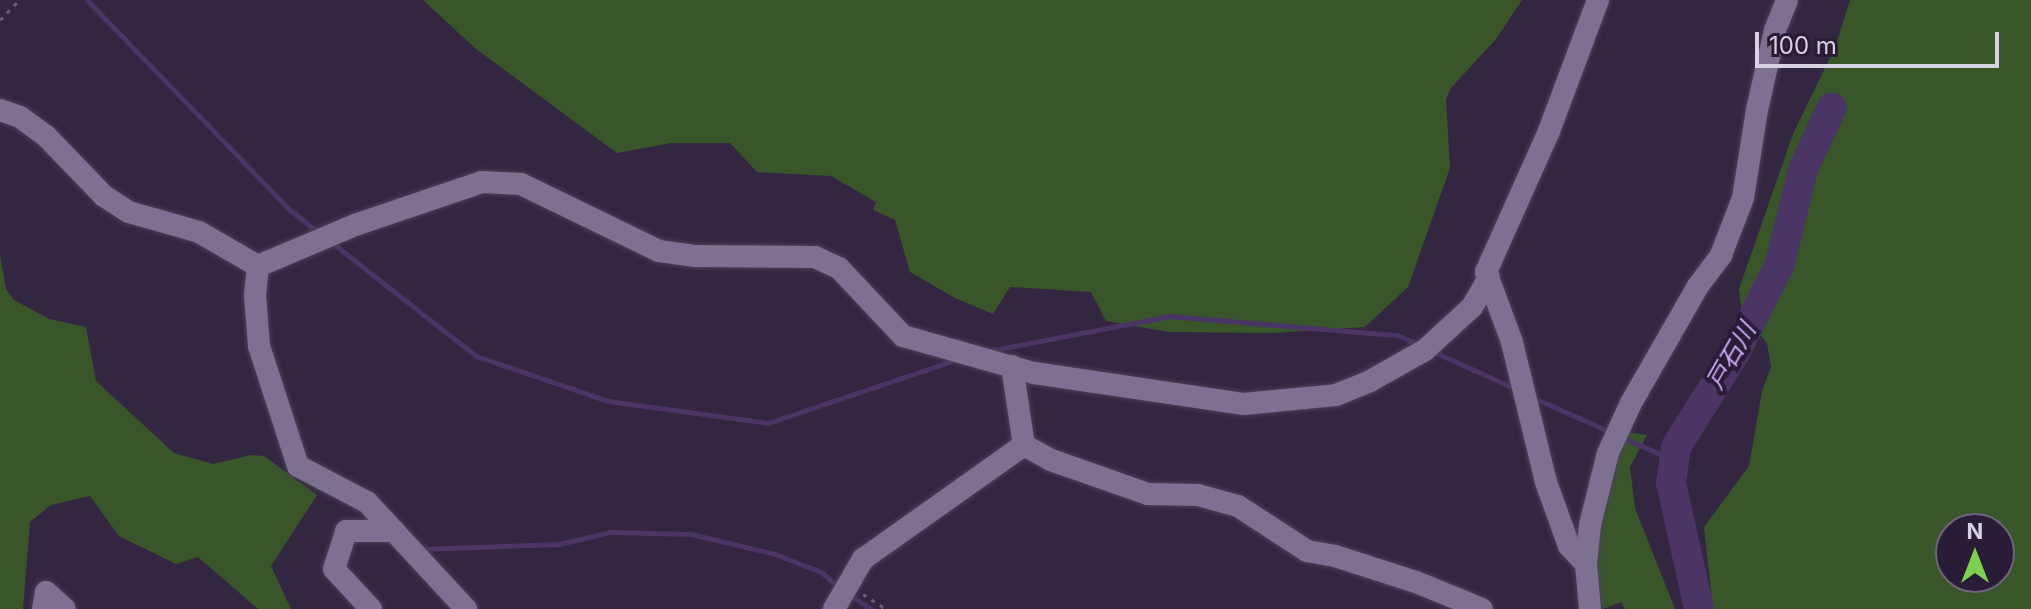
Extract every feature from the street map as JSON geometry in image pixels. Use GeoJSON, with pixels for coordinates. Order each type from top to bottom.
{"type":"FeatureCollection","features":[{"type":"Feature","properties":{"kind":"street"},"geometry":{"type":"LineString","coordinates":[[1586,564],[1569,546],[1546,482],[1512,342],[1486,272],[1549,131],[1598,0]]}},
{"type":"Feature","properties":{"kind":"street"},"geometry":{"type":"LineString","coordinates":[[1590,609],[1586,564],[1590,525],[1608,453],[1631,403],[1698,286],[1721,255],[1743,198],[1766,70],[1775,30],[1787,0]]}},
{"type":"Feature","properties":{"kind":"street"},"geometry":{"type":"LineString","coordinates":[[0,110],[20,117],[46,136],[104,196],[129,212],[199,232],[258,266]]}},
{"type":"Feature","properties":{"kind":"street"},"geometry":{"type":"LineString","coordinates":[[258,266],[355,225],[482,182],[521,184],[659,251],[696,256],[815,257],[839,268],[903,336],[1012,366],[1139,391],[1243,404],[1336,395],[1425,350],[1472,307],[1489,278]]}},
{"type":"Feature","properties":{"kind":"street"},"geometry":{"type":"LineString","coordinates":[[258,266],[255,309],[259,346],[298,466],[367,502],[466,609]]}},
{"type":"Feature","properties":{"kind":"street"},"geometry":{"type":"LineString","coordinates":[[1012,366],[1024,445]]}},
{"type":"Feature","properties":{"kind":"street"},"geometry":{"type":"LineString","coordinates":[[834,609],[863,559],[1024,445]]}},
{"type":"Feature","properties":{"kind":"street"},"geometry":{"type":"LineString","coordinates":[[1024,445],[1051,460],[1148,494],[1198,495],[1238,506],[1307,551],[1335,556],[1416,582],[1482,609]]}},
{"type":"Feature","properties":{"kind":"street"},"geometry":{"type":"LineString","coordinates":[[371,609],[334,569],[346,531],[394,531]]}},
{"type":"Feature","properties":{"kind":"street"},"geometry":{"type":"LineString","coordinates":[[43,609],[46,592],[65,609]]}},
{"type":"Feature","properties":{"kind":"path"},"geometry":{"type":"LineString","coordinates":[[0,20],[19,0]]}},
{"type":"Feature","properties":{"kind":"path"},"geometry":{"type":"LineString","coordinates":[[847,584],[886,609]]}},
{"type":"Feature","properties":{"kind":"green space"},"geometry":{"type":"Polygon","coordinates":[[[423,0],[1522,0],[1496,39],[1451,88],[1446,99],[1450,168],[1408,287],[1365,327],[1273,333],[1169,332],[1106,321],[1091,292],[1010,287],[993,314],[955,298],[910,272],[895,220],[873,210],[876,202],[831,176],[757,172],[730,143],[671,143],[617,153],[476,49],[423,0]]]}},
{"type":"Feature","properties":{"kind":"green space"},"geometry":{"type":"Polygon","coordinates":[[[1850,0],[2031,0],[2031,609],[1713,609],[1704,527],[1749,466],[1762,391],[1771,367],[1767,343],[1742,313],[1739,289],[1793,134],[1836,45],[1850,0]]]}},
{"type":"Feature","properties":{"kind":"green space"},"geometry":{"type":"Polygon","coordinates":[[[0,254],[6,289],[14,300],[49,319],[86,327],[96,381],[174,453],[213,464],[251,455],[264,456],[317,495],[271,566],[291,609],[258,609],[198,557],[176,564],[119,536],[90,496],[51,505],[30,522],[23,609],[0,609],[0,254]]]}},
{"type":"Feature","properties":{"kind":"green space"},"geometry":{"type":"Polygon","coordinates":[[[1627,432],[1647,435],[1630,467],[1635,508],[1675,609],[1625,609],[1621,602],[1603,609],[1598,592],[1595,541],[1610,468],[1627,432]]]}},
{"type":"Feature","properties":{"kind":"waterway"},"geometry":{"type":"LineString","coordinates":[[87,0],[290,210],[321,234]]}},
{"type":"Feature","properties":{"kind":"waterway","name":"戸石川"},"geometry":{"type":"LineString","coordinates":[[1699,609],[1671,483],[1676,447],[1736,351],[1780,264],[1803,169],[1832,107]]}},
{"type":"Feature","properties":{"kind":"waterway"},"geometry":{"type":"LineString","coordinates":[[332,243],[476,356],[608,401],[768,423],[955,360]]}},
{"type":"Feature","properties":{"kind":"waterway"},"geometry":{"type":"LineString","coordinates":[[988,351],[1169,316],[1397,335],[1420,345]]}},
{"type":"Feature","properties":{"kind":"waterway"},"geometry":{"type":"LineString","coordinates":[[1432,351],[1518,390]]}},
{"type":"Feature","properties":{"kind":"waterway"},"geometry":{"type":"LineString","coordinates":[[1534,398],[1613,433]]}},
{"type":"Feature","properties":{"kind":"waterway"},"geometry":{"type":"LineString","coordinates":[[1622,437],[1673,460]]}},
{"type":"Feature","properties":{"kind":"waterway"},"geometry":{"type":"LineString","coordinates":[[421,549],[559,544],[610,532],[691,534],[775,554],[821,572],[839,587]]}},
{"type":"Feature","properties":{"kind":"waterway"},"geometry":{"type":"LineString","coordinates":[[850,595],[871,609]]}}]}
